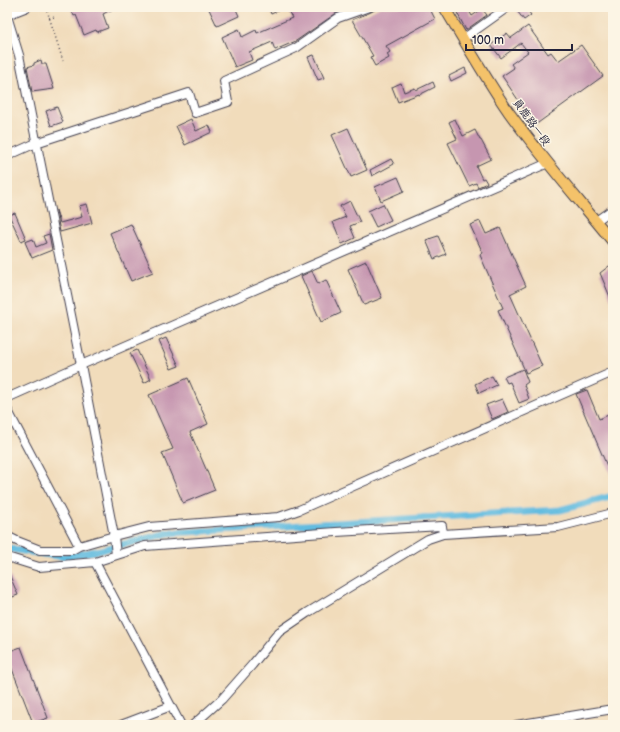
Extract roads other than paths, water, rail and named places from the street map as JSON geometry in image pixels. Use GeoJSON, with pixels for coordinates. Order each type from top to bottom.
{"type":"FeatureCollection","features":[{"type":"Feature","properties":{"kind":"main road","name":"員鹿路一段"},"geometry":{"type":"LineString","coordinates":[[444,7],[476,62],[509,112],[548,163],[613,242]]}},
{"type":"Feature","properties":{"kind":"street"},"geometry":{"type":"LineString","coordinates":[[27,7],[7,15],[19,55],[81,364],[114,536],[116,555]]}},
{"type":"Feature","properties":{"kind":"street"},"geometry":{"type":"LineString","coordinates":[[7,156],[36,143],[189,92],[195,113],[228,102],[224,81],[296,48],[338,18],[369,7]]}},
{"type":"Feature","properties":{"kind":"street"},"geometry":{"type":"LineString","coordinates":[[463,39],[508,7]]}},
{"type":"Feature","properties":{"kind":"street"},"geometry":{"type":"LineString","coordinates":[[7,398],[81,364],[548,163]]}},
{"type":"Feature","properties":{"kind":"street"},"geometry":{"type":"LineString","coordinates":[[596,221],[613,209]]}},
{"type":"Feature","properties":{"kind":"street"},"geometry":{"type":"LineString","coordinates":[[7,536],[40,550],[72,550],[79,546],[149,527],[279,517],[299,510],[613,372]]}},
{"type":"Feature","properties":{"kind":"street"},"geometry":{"type":"LineString","coordinates":[[7,409],[79,546]]}},
{"type":"Feature","properties":{"kind":"street"},"geometry":{"type":"LineString","coordinates":[[193,725],[222,699],[279,632],[307,613],[428,539],[443,534],[558,527],[613,513]]}},
{"type":"Feature","properties":{"kind":"street"},"geometry":{"type":"LineString","coordinates":[[7,557],[39,567],[95,562],[145,546],[442,526],[443,534]]}},
{"type":"Feature","properties":{"kind":"street"},"geometry":{"type":"LineString","coordinates":[[95,562],[182,725]]}},
{"type":"Feature","properties":{"kind":"street"},"geometry":{"type":"LineString","coordinates":[[121,725],[171,706]]}},
{"type":"Feature","properties":{"kind":"street"},"geometry":{"type":"LineString","coordinates":[[516,725],[613,708]]}},
{"type":"Feature","properties":{"kind":"waterway"},"geometry":{"type":"LineString","coordinates":[[7,546],[10,549],[64,557],[101,550],[168,533],[560,510],[613,496]]}}]}
